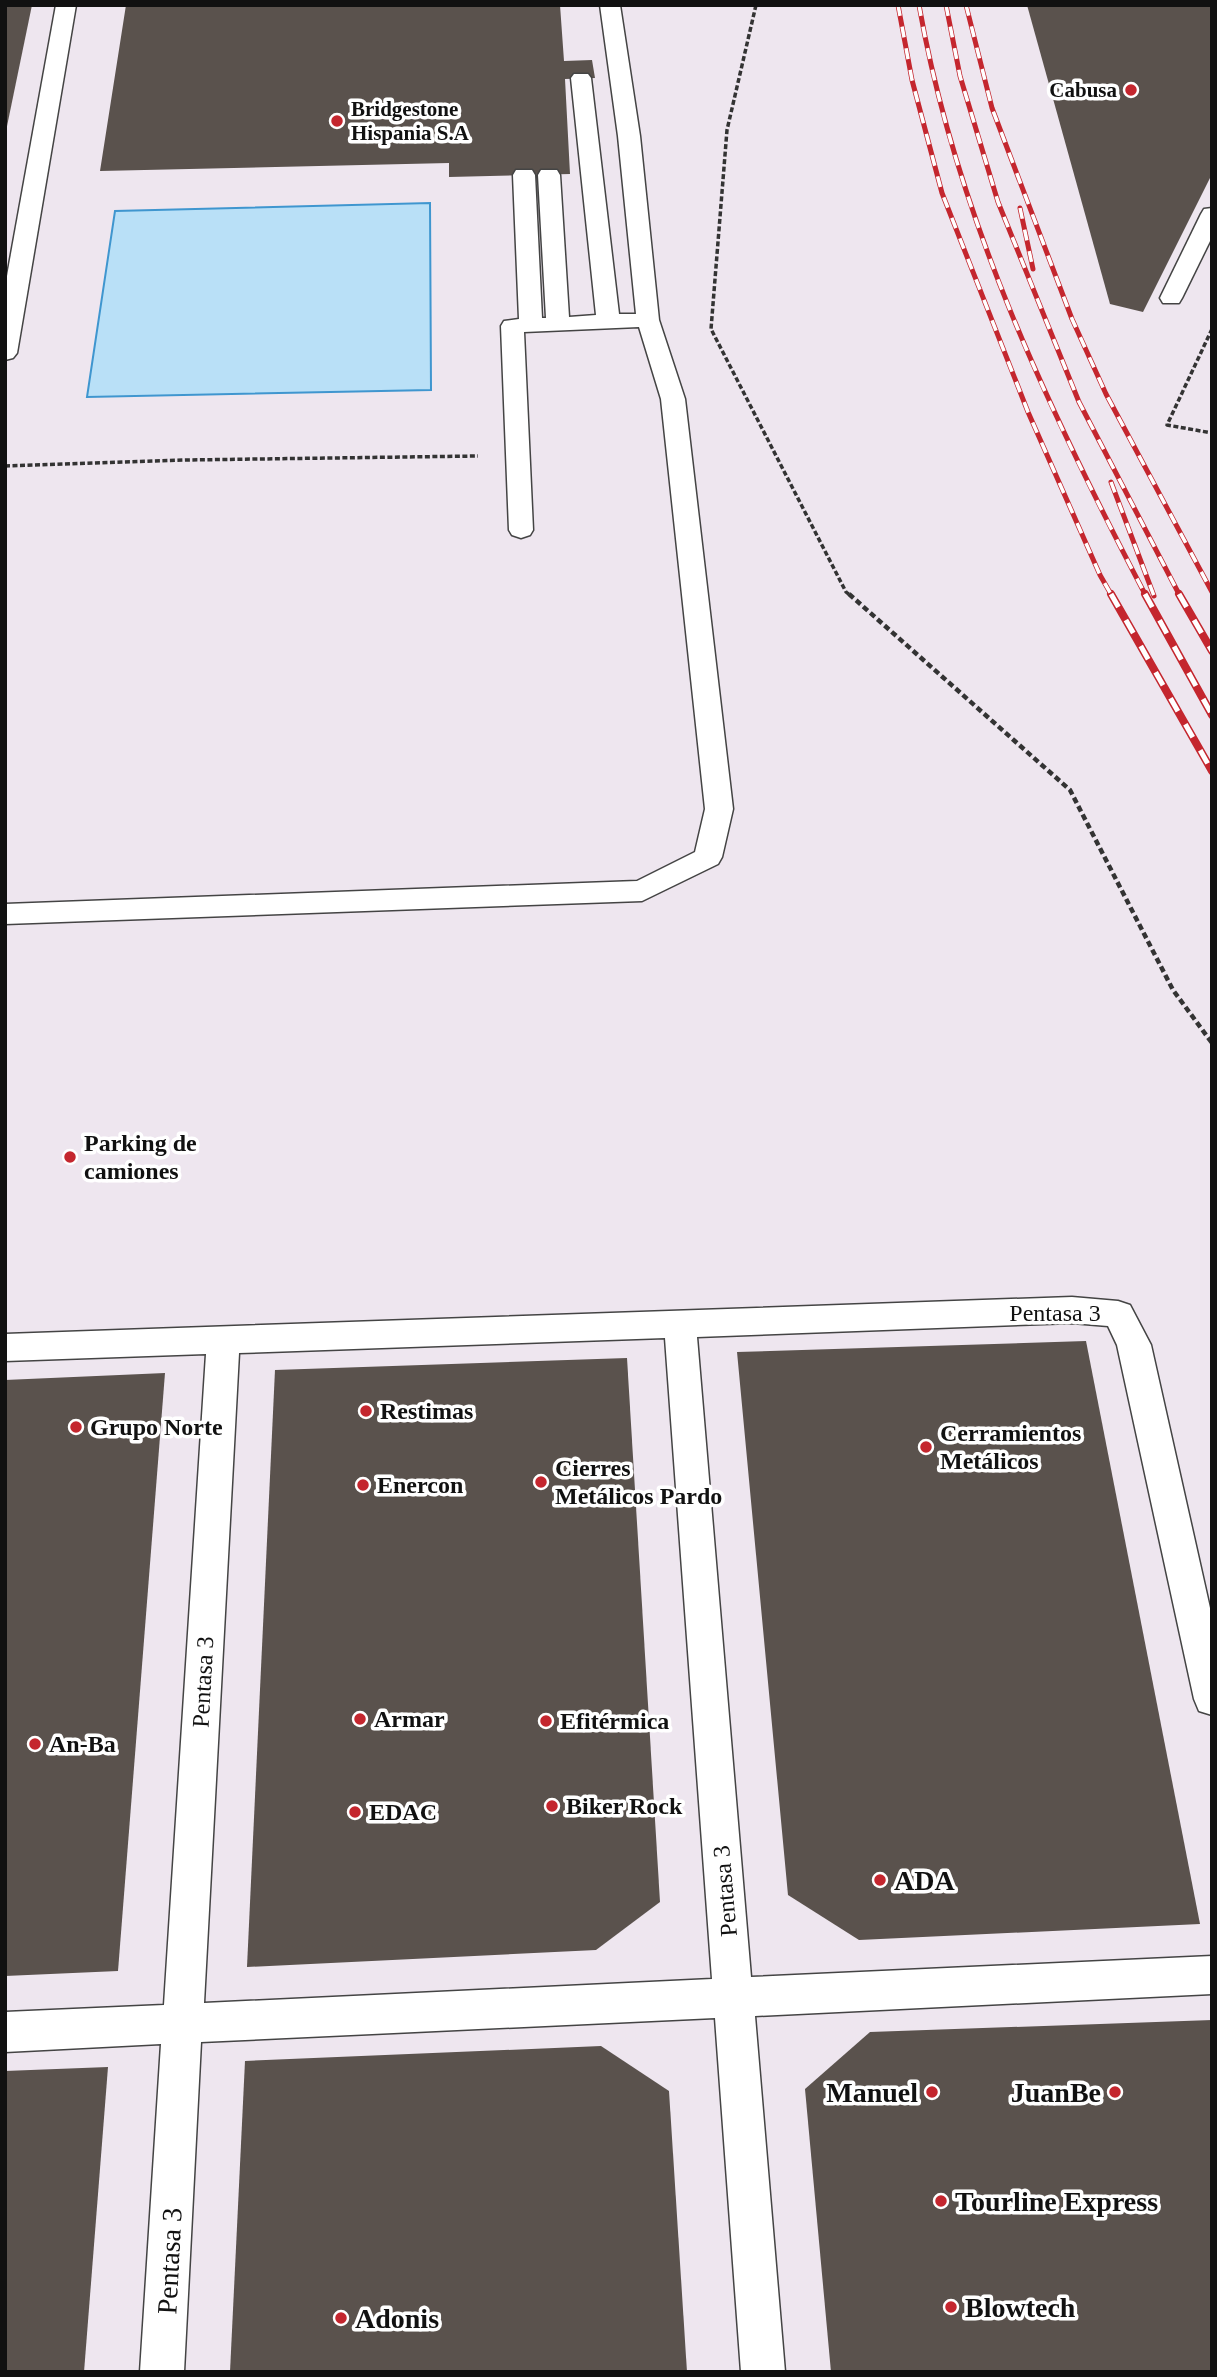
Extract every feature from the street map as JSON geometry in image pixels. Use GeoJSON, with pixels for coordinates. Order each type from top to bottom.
{"type":"FeatureCollection","features":[{"type":"Feature","properties":{"kind":"lane"},"geometry":{"type":"LineString","coordinates":[[5,353],[66,5]]}},
{"type":"Feature","properties":{"kind":"lane"},"geometry":{"type":"LineString","coordinates":[[5,914],[642,891],[708,857],[719,808],[673,399],[648,320],[629,136],[610,5]]}},
{"type":"Feature","properties":{"kind":"lane"},"geometry":{"type":"LineString","coordinates":[[581,78],[608,321]]}},
{"type":"Feature","properties":{"kind":"lane"},"geometry":{"type":"LineString","coordinates":[[524,175],[531,325]]}},
{"type":"Feature","properties":{"kind":"lane"},"geometry":{"type":"LineString","coordinates":[[549,175],[558,323]]}},
{"type":"Feature","properties":{"kind":"lane"},"geometry":{"type":"LineString","coordinates":[[1171,298],[1212,214]]}},
{"type":"Feature","properties":{"kind":"lane"},"geometry":{"type":"LineString","coordinates":[[521,530],[512,326],[648,320]]}},
{"type":"Feature","properties":{"kind":"lane","name":"Pentasa 3"},"geometry":{"type":"LineString","coordinates":[[5,1348],[1072,1310],[1118,1314],[1134,1345],[1212,1699]]}},
{"type":"Feature","properties":{"kind":"lane","name":"Pentasa 3"},"geometry":{"type":"LineString","coordinates":[[680,1324],[763,2372]]}},
{"type":"Feature","properties":{"kind":"lane","name":"Pentasa 3"},"geometry":{"type":"LineString","coordinates":[[162,2372],[223,1340]]}},
{"type":"Feature","properties":{"kind":"lane"},"geometry":{"type":"LineString","coordinates":[[5,2032],[1212,1975]]}},
{"type":"Feature","properties":{"kind":"path"},"geometry":{"type":"LineString","coordinates":[[756,5],[727,130],[711,329],[846,592],[1070,790],[1173,990],[1212,1043]]}},
{"type":"Feature","properties":{"kind":"path"},"geometry":{"type":"LineString","coordinates":[[1212,329],[1167,425],[1212,433]]}},
{"type":"Feature","properties":{"kind":"path"},"geometry":{"type":"LineString","coordinates":[[5,466],[483,456]]}},
{"type":"Feature","properties":{"kind":"shaded area"},"geometry":{"type":"Polygon","coordinates":[[[5,5],[1212,5],[1212,2372],[5,2372],[5,5]]]}},
{"type":"Feature","properties":{"kind":"water"},"geometry":{"type":"Polygon","coordinates":[[[430,203],[431,390],[87,397],[115,211],[430,203]]]}},
{"type":"Feature","properties":{"kind":"building"},"geometry":{"type":"Polygon","coordinates":[[[5,5],[32,5],[6,131],[5,131],[5,5]]]}},
{"type":"Feature","properties":{"kind":"building","name":"Bridgestone Hispania S.A"},"geometry":{"type":"Polygon","coordinates":[[[126,5],[560,5],[564,61],[592,60],[595,78],[565,79],[570,174],[449,177],[449,163],[100,171],[126,5]]]}},
{"type":"Feature","properties":{"kind":"building","name":"Cabusa"},"geometry":{"type":"Polygon","coordinates":[[[1027,5],[1212,5],[1212,174],[1143,312],[1110,304],[1027,5]]]}},
{"type":"Feature","properties":{"kind":"building"},"geometry":{"type":"Polygon","coordinates":[[[1086,1341],[1200,1924],[859,1940],[788,1895],[737,1352],[1086,1341]]]}},
{"type":"Feature","properties":{"kind":"building"},"geometry":{"type":"Polygon","coordinates":[[[627,1358],[660,1902],[596,1950],[247,1967],[275,1370],[627,1358]]]}},
{"type":"Feature","properties":{"kind":"building"},"geometry":{"type":"Polygon","coordinates":[[[165,1373],[118,1971],[5,1976],[5,1380],[165,1373]]]}},
{"type":"Feature","properties":{"kind":"building"},"geometry":{"type":"Polygon","coordinates":[[[1212,2020],[1212,2372],[831,2372],[805,2089],[870,2032],[1212,2020]]]}},
{"type":"Feature","properties":{"kind":"building"},"geometry":{"type":"Polygon","coordinates":[[[601,2046],[669,2091],[687,2372],[230,2372],[245,2061],[601,2046]]]}},
{"type":"Feature","properties":{"kind":"building"},"geometry":{"type":"Polygon","coordinates":[[[108,2067],[84,2372],[5,2372],[5,2071],[108,2067]]]}},
{"type":"Feature","properties":{"kind":"railway"},"geometry":{"type":"LineString","coordinates":[[898,5],[912,80],[942,193],[1028,412],[1100,575],[1112,596]]}},
{"type":"Feature","properties":{"kind":"railway"},"geometry":{"type":"LineString","coordinates":[[919,5],[935,83],[956,160],[981,235],[1041,382],[1146,596]]}},
{"type":"Feature","properties":{"kind":"railway"},"geometry":{"type":"LineString","coordinates":[[946,5],[960,76],[998,202],[1079,402],[1180,596]]}},
{"type":"Feature","properties":{"kind":"railway"},"geometry":{"type":"LineString","coordinates":[[966,5],[992,108],[1072,319],[1106,394],[1212,592]]}},
{"type":"Feature","properties":{"kind":"railway"},"geometry":{"type":"LineString","coordinates":[[1020,208],[1033,269]]}},
{"type":"Feature","properties":{"kind":"railway"},"geometry":{"type":"LineString","coordinates":[[1111,482],[1154,596]]}},
{"type":"Feature","properties":{"kind":"railway"},"geometry":{"type":"LineString","coordinates":[[1111,594],[1212,771]]}},
{"type":"Feature","properties":{"kind":"railway"},"geometry":{"type":"LineString","coordinates":[[1145,594],[1212,715]]}},
{"type":"Feature","properties":{"kind":"railway"},"geometry":{"type":"LineString","coordinates":[[1179,594],[1212,651]]}},
{"type":"Feature","properties":{"kind":"place","name":"Cabusa"},"geometry":{"type":"Point","coordinates":[1131,90]}},
{"type":"Feature","properties":{"kind":"place","name":"Bridgestone Hispania S.A"},"geometry":{"type":"Point","coordinates":[337,121]}},
{"type":"Feature","properties":{"kind":"place","name":"Parking de camiones"},"geometry":{"type":"Point","coordinates":[70,1157]}},
{"type":"Feature","properties":{"kind":"place","name":"Restimas"},"geometry":{"type":"Point","coordinates":[366,1411]}},
{"type":"Feature","properties":{"kind":"place","name":"Grupo Norte"},"geometry":{"type":"Point","coordinates":[76,1427]}},
{"type":"Feature","properties":{"kind":"place","name":"Cerramientos Metálicos"},"geometry":{"type":"Point","coordinates":[926,1447]}},
{"type":"Feature","properties":{"kind":"place","name":"Cierres Metálicos Pardo"},"geometry":{"type":"Point","coordinates":[541,1482]}},
{"type":"Feature","properties":{"kind":"place","name":"Enercon"},"geometry":{"type":"Point","coordinates":[363,1485]}},
{"type":"Feature","properties":{"kind":"place","name":"Armar"},"geometry":{"type":"Point","coordinates":[360,1719]}},
{"type":"Feature","properties":{"kind":"place","name":"Efitérmica"},"geometry":{"type":"Point","coordinates":[546,1721]}},
{"type":"Feature","properties":{"kind":"place","name":"An-Ba"},"geometry":{"type":"Point","coordinates":[35,1744]}},
{"type":"Feature","properties":{"kind":"place","name":"Biker Rock"},"geometry":{"type":"Point","coordinates":[552,1806]}},
{"type":"Feature","properties":{"kind":"place","name":"EDAC"},"geometry":{"type":"Point","coordinates":[355,1812]}},
{"type":"Feature","properties":{"kind":"place","name":"ADA"},"geometry":{"type":"Point","coordinates":[880,1880]}},
{"type":"Feature","properties":{"kind":"place","name":"Manuel"},"geometry":{"type":"Point","coordinates":[932,2092]}},
{"type":"Feature","properties":{"kind":"place","name":"JuanBe"},"geometry":{"type":"Point","coordinates":[1115,2092]}},
{"type":"Feature","properties":{"kind":"place","name":"Tourline Express"},"geometry":{"type":"Point","coordinates":[941,2201]}},
{"type":"Feature","properties":{"kind":"place","name":"Blowtech"},"geometry":{"type":"Point","coordinates":[951,2307]}},
{"type":"Feature","properties":{"kind":"place","name":"Adonis"},"geometry":{"type":"Point","coordinates":[341,2318]}}]}
